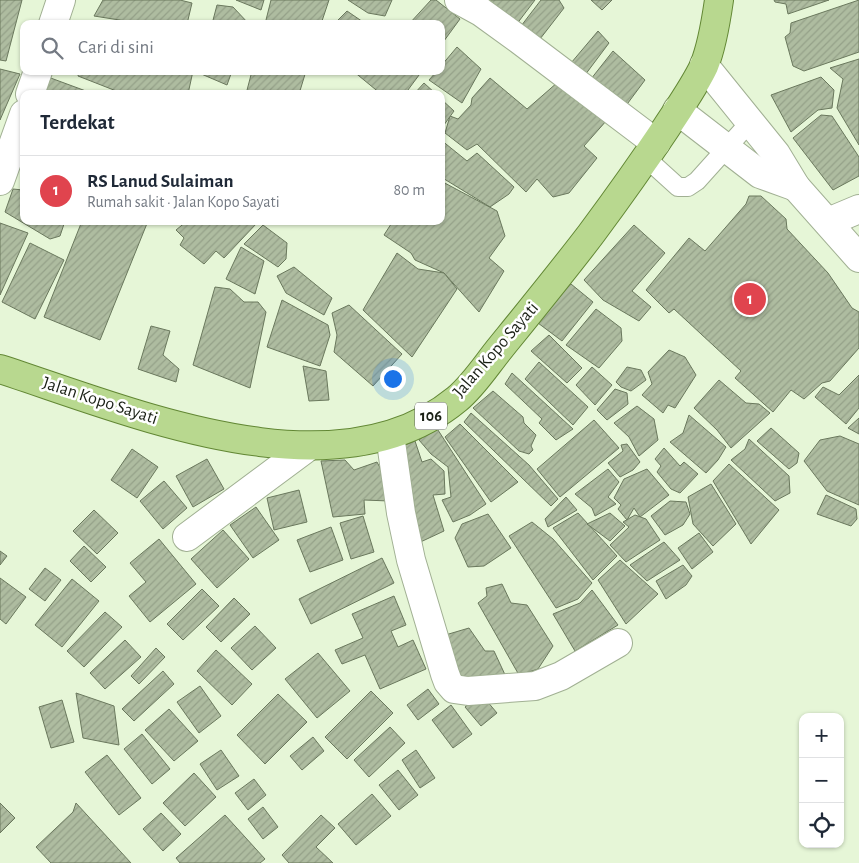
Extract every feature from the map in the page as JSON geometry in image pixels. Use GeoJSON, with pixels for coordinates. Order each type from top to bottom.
{"type":"FeatureCollection","features":[{"type":"Feature","properties":{"kind":"main road","name":"Jalan Kopo Sayati"},"geometry":{"type":"LineString","coordinates":[[0,369],[195,430],[308,447],[345,445],[390,435],[431,416],[458,398],[555,281],[651,151],[704,65],[719,0]]}},
{"type":"Feature","properties":{"kind":"street"},"geometry":{"type":"LineString","coordinates":[[54,20],[61,0]]}},
{"type":"Feature","properties":{"kind":"street"},"geometry":{"type":"LineString","coordinates":[[459,0],[481,12],[521,41],[651,151]]}},
{"type":"Feature","properties":{"kind":"street"},"geometry":{"type":"LineString","coordinates":[[704,65],[776,154],[796,187],[859,258]]}},
{"type":"Feature","properties":{"kind":"street"},"geometry":{"type":"LineString","coordinates":[[31,90],[37,75]]}},
{"type":"Feature","properties":{"kind":"street"},"geometry":{"type":"LineString","coordinates":[[678,110],[726,150],[760,174],[796,187]]}},
{"type":"Feature","properties":{"kind":"street"},"geometry":{"type":"LineString","coordinates":[[0,181],[19,147]]}},
{"type":"Feature","properties":{"kind":"street"},"geometry":{"type":"LineString","coordinates":[[828,222],[859,209]]}},
{"type":"Feature","properties":{"kind":"street"},"geometry":{"type":"LineString","coordinates":[[390,435],[401,513],[411,560],[445,674],[448,682],[454,689],[468,691],[535,686],[561,676],[618,643]]}},
{"type":"Feature","properties":{"kind":"street"},"geometry":{"type":"LineString","coordinates":[[187,537],[308,447]]}},
{"type":"Feature","properties":{"kind":"lane"},"geometry":{"type":"LineString","coordinates":[[651,151],[678,187],[688,188],[726,150],[750,122]]}},
{"type":"Feature","properties":{"kind":"building"},"geometry":{"type":"Polygon","coordinates":[[[0,0],[22,0],[6,61],[0,60],[0,0]]]}},
{"type":"Feature","properties":{"kind":"building"},"geometry":{"type":"Polygon","coordinates":[[[103,0],[180,0],[192,3],[188,20],[120,20],[94,16],[103,0]]]}},
{"type":"Feature","properties":{"kind":"building"},"geometry":{"type":"Polygon","coordinates":[[[236,0],[264,0],[261,10],[236,0]]]}},
{"type":"Feature","properties":{"kind":"building"},"geometry":{"type":"Polygon","coordinates":[[[271,0],[329,0],[322,20],[266,20],[271,0]]]}},
{"type":"Feature","properties":{"kind":"building"},"geometry":{"type":"Polygon","coordinates":[[[348,0],[392,0],[385,16],[368,13],[348,0]]]}},
{"type":"Feature","properties":{"kind":"building"},"geometry":{"type":"Polygon","coordinates":[[[431,0],[436,0],[460,19],[445,40],[445,20],[413,20],[431,0]]]}},
{"type":"Feature","properties":{"kind":"building"},"geometry":{"type":"Polygon","coordinates":[[[476,0],[535,0],[513,29],[476,0]]]}},
{"type":"Feature","properties":{"kind":"building"},"geometry":{"type":"Polygon","coordinates":[[[541,0],[559,0],[564,8],[540,39],[521,26],[541,0]]]}},
{"type":"Feature","properties":{"kind":"building"},"geometry":{"type":"Polygon","coordinates":[[[591,0],[612,0],[602,10],[591,0]]]}},
{"type":"Feature","properties":{"kind":"building"},"geometry":{"type":"Polygon","coordinates":[[[774,0],[829,0],[788,14],[786,4],[775,2],[774,0]]]}},
{"type":"Feature","properties":{"kind":"building"},"geometry":{"type":"Polygon","coordinates":[[[859,0],[859,52],[804,71],[793,66],[785,37],[790,33],[791,23],[859,0]]]}},
{"type":"Feature","properties":{"kind":"building"},"geometry":{"type":"Polygon","coordinates":[[[217,5],[233,7],[245,20],[213,20],[217,5]]]}},
{"type":"Feature","properties":{"kind":"building"},"geometry":{"type":"Polygon","coordinates":[[[347,11],[360,20],[338,20],[347,11]]]}},
{"type":"Feature","properties":{"kind":"building"},"geometry":{"type":"Polygon","coordinates":[[[598,31],[609,43],[585,75],[571,63],[598,31]]]}},
{"type":"Feature","properties":{"kind":"building"},"geometry":{"type":"Polygon","coordinates":[[[457,47],[481,69],[462,103],[429,80],[433,75],[445,75],[445,61],[457,47]]]}},
{"type":"Feature","properties":{"kind":"building"},"geometry":{"type":"Polygon","coordinates":[[[613,51],[645,80],[622,111],[587,84],[613,51]]]}},
{"type":"Feature","properties":{"kind":"building"},"geometry":{"type":"Polygon","coordinates":[[[859,59],[859,145],[837,108],[843,79],[830,68],[859,59]]]}},
{"type":"Feature","properties":{"kind":"building"},"geometry":{"type":"Polygon","coordinates":[[[0,69],[20,74],[0,120],[0,69]]]}},
{"type":"Feature","properties":{"kind":"building"},"geometry":{"type":"Polygon","coordinates":[[[192,75],[189,90],[114,90],[78,76],[192,75]]]}},
{"type":"Feature","properties":{"kind":"building"},"geometry":{"type":"Polygon","coordinates":[[[204,75],[231,75],[227,85],[204,75]]]}},
{"type":"Feature","properties":{"kind":"building"},"geometry":{"type":"Polygon","coordinates":[[[251,75],[305,75],[300,90],[247,90],[251,75]]]}},
{"type":"Feature","properties":{"kind":"building"},"geometry":{"type":"Polygon","coordinates":[[[358,75],[419,75],[408,90],[376,90],[358,75]]]}},
{"type":"Feature","properties":{"kind":"building"},"geometry":{"type":"Polygon","coordinates":[[[48,77],[83,90],[43,90],[48,77]]]}},
{"type":"Feature","properties":{"kind":"building"},"geometry":{"type":"Polygon","coordinates":[[[821,77],[834,90],[832,108],[818,110],[791,132],[771,95],[821,77]]]}},
{"type":"Feature","properties":{"kind":"building"},"geometry":{"type":"Polygon","coordinates":[[[490,78],[527,109],[558,82],[607,120],[584,146],[597,158],[569,193],[553,197],[537,179],[526,192],[477,144],[467,150],[445,133],[450,116],[458,119],[471,105],[472,98],[490,78]]]}},
{"type":"Feature","properties":{"kind":"building"},"geometry":{"type":"Polygon","coordinates":[[[424,83],[432,90],[418,90],[424,83]]]}},
{"type":"Feature","properties":{"kind":"building"},"geometry":{"type":"Polygon","coordinates":[[[445,103],[454,111],[445,123],[445,103]]]}},
{"type":"Feature","properties":{"kind":"building"},"geometry":{"type":"Polygon","coordinates":[[[821,115],[832,116],[859,157],[859,176],[833,190],[793,138],[821,115]]]}},
{"type":"Feature","properties":{"kind":"building"},"geometry":{"type":"Polygon","coordinates":[[[445,143],[467,161],[477,153],[514,187],[509,194],[490,207],[445,179],[445,143]]]}},
{"type":"Feature","properties":{"kind":"building"},"geometry":{"type":"Polygon","coordinates":[[[445,183],[497,211],[505,236],[489,258],[504,271],[479,312],[444,273],[415,260],[411,253],[384,235],[390,225],[445,225],[445,183]]]}},
{"type":"Feature","properties":{"kind":"building"},"geometry":{"type":"Polygon","coordinates":[[[13,189],[20,190],[20,221],[5,212],[13,189]]]}},
{"type":"Feature","properties":{"kind":"building"},"geometry":{"type":"Polygon","coordinates":[[[749,196],[761,196],[786,219],[787,229],[828,273],[852,308],[859,312],[859,348],[830,381],[822,383],[804,399],[791,390],[773,412],[735,378],[741,371],[674,309],[669,313],[646,290],[689,238],[705,251],[746,204],[749,196]]]}},
{"type":"Feature","properties":{"kind":"building"},"geometry":{"type":"Polygon","coordinates":[[[0,223],[28,233],[0,295],[0,223]]]}},
{"type":"Feature","properties":{"kind":"building"},"geometry":{"type":"Polygon","coordinates":[[[27,225],[64,225],[60,236],[50,239],[27,225]]]}},
{"type":"Feature","properties":{"kind":"building"},"geometry":{"type":"Polygon","coordinates":[[[80,225],[146,225],[100,340],[44,317],[80,225]]]}},
{"type":"Feature","properties":{"kind":"building"},"geometry":{"type":"Polygon","coordinates":[[[182,225],[255,225],[224,258],[216,251],[204,264],[180,245],[184,238],[176,230],[182,225]]]}},
{"type":"Feature","properties":{"kind":"building"},"geometry":{"type":"Polygon","coordinates":[[[263,225],[287,243],[286,259],[278,267],[244,244],[263,225]]]}},
{"type":"Feature","properties":{"kind":"building"},"geometry":{"type":"Polygon","coordinates":[[[634,225],[665,253],[632,291],[651,307],[639,321],[603,300],[584,280],[634,225]]]}},
{"type":"Feature","properties":{"kind":"building"},"geometry":{"type":"Polygon","coordinates":[[[30,243],[64,260],[35,319],[2,302],[30,243]]]}},
{"type":"Feature","properties":{"kind":"building"},"geometry":{"type":"Polygon","coordinates":[[[241,247],[264,261],[255,294],[226,279],[241,247]]]}},
{"type":"Feature","properties":{"kind":"building"},"geometry":{"type":"Polygon","coordinates":[[[397,253],[418,269],[444,273],[457,289],[412,357],[363,310],[397,253]]]}},
{"type":"Feature","properties":{"kind":"building"},"geometry":{"type":"Polygon","coordinates":[[[294,267],[332,298],[324,315],[286,293],[277,276],[294,267]]]}},
{"type":"Feature","properties":{"kind":"building"},"geometry":{"type":"Polygon","coordinates":[[[571,284],[593,302],[562,341],[538,323],[563,286],[571,284]]]}},
{"type":"Feature","properties":{"kind":"building"},"geometry":{"type":"Polygon","coordinates":[[[215,287],[230,289],[244,302],[258,302],[266,312],[250,388],[193,365],[215,287]]]}},
{"type":"Feature","properties":{"kind":"building"},"geometry":{"type":"Polygon","coordinates":[[[282,300],[328,325],[330,335],[320,366],[267,347],[282,300]]]}},
{"type":"Feature","properties":{"kind":"building"},"geometry":{"type":"Polygon","coordinates":[[[349,305],[402,354],[373,386],[334,352],[337,335],[332,313],[349,305]]]}},
{"type":"Feature","properties":{"kind":"building"},"geometry":{"type":"Polygon","coordinates":[[[596,309],[621,328],[622,341],[599,368],[566,345],[596,309]]]}},
{"type":"Feature","properties":{"kind":"building"},"geometry":{"type":"Polygon","coordinates":[[[151,326],[170,331],[163,355],[179,369],[176,382],[138,369],[151,326]]]}},
{"type":"Feature","properties":{"kind":"building"},"geometry":{"type":"Polygon","coordinates":[[[549,335],[582,368],[567,383],[531,351],[549,335]]]}},
{"type":"Feature","properties":{"kind":"building"},"geometry":{"type":"Polygon","coordinates":[[[669,350],[685,357],[696,375],[675,408],[668,405],[663,413],[642,395],[652,384],[648,372],[669,350]]]}},
{"type":"Feature","properties":{"kind":"building"},"geometry":{"type":"Polygon","coordinates":[[[539,362],[588,407],[573,425],[525,379],[539,362]]]}},
{"type":"Feature","properties":{"kind":"building"},"geometry":{"type":"Polygon","coordinates":[[[303,366],[326,371],[329,400],[309,401],[303,366]]]}},
{"type":"Feature","properties":{"kind":"building"},"geometry":{"type":"Polygon","coordinates":[[[592,367],[612,385],[595,405],[576,385],[592,367]]]}},
{"type":"Feature","properties":{"kind":"building"},"geometry":{"type":"Polygon","coordinates":[[[627,367],[641,370],[646,380],[631,391],[621,387],[616,382],[627,367]]]}},
{"type":"Feature","properties":{"kind":"building"},"geometry":{"type":"Polygon","coordinates":[[[512,373],[573,429],[556,440],[539,423],[542,419],[505,384],[512,373]]]}},
{"type":"Feature","properties":{"kind":"building"},"geometry":{"type":"Polygon","coordinates":[[[859,375],[859,408],[846,424],[815,397],[823,387],[839,395],[859,375]]]}},
{"type":"Feature","properties":{"kind":"building"},"geometry":{"type":"Polygon","coordinates":[[[719,380],[746,403],[759,404],[770,413],[731,448],[717,430],[694,408],[719,380]]]}},
{"type":"Feature","properties":{"kind":"building"},"geometry":{"type":"Polygon","coordinates":[[[615,389],[627,393],[628,404],[607,420],[597,410],[615,389]]]}},
{"type":"Feature","properties":{"kind":"building"},"geometry":{"type":"Polygon","coordinates":[[[493,391],[523,417],[524,423],[536,435],[531,446],[533,450],[529,454],[519,451],[473,408],[493,391]]]}},
{"type":"Feature","properties":{"kind":"building"},"geometry":{"type":"Polygon","coordinates":[[[637,406],[654,419],[658,440],[639,456],[629,437],[614,423],[637,406]]]}},
{"type":"Feature","properties":{"kind":"building"},"geometry":{"type":"Polygon","coordinates":[[[471,413],[529,465],[558,499],[551,506],[464,422],[471,413]]]}},
{"type":"Feature","properties":{"kind":"building"},"geometry":{"type":"Polygon","coordinates":[[[689,415],[726,447],[718,460],[706,473],[670,442],[683,433],[689,415]]]}},
{"type":"Feature","properties":{"kind":"building"},"geometry":{"type":"Polygon","coordinates":[[[859,418],[859,434],[848,428],[859,418]]]}},
{"type":"Feature","properties":{"kind":"building"},"geometry":{"type":"Polygon","coordinates":[[[594,420],[619,448],[560,497],[537,469],[594,420]]]}},
{"type":"Feature","properties":{"kind":"building"},"geometry":{"type":"Polygon","coordinates":[[[460,424],[518,482],[491,502],[445,437],[460,424]]]}},
{"type":"Feature","properties":{"kind":"building"},"geometry":{"type":"Polygon","coordinates":[[[436,427],[486,504],[470,515],[453,522],[442,500],[451,497],[448,467],[431,454],[419,440],[436,427]]]}},
{"type":"Feature","properties":{"kind":"building"},"geometry":{"type":"Polygon","coordinates":[[[771,428],[799,453],[797,463],[789,469],[757,441],[771,428]]]}},
{"type":"Feature","properties":{"kind":"building"},"geometry":{"type":"Polygon","coordinates":[[[840,436],[859,444],[859,505],[827,491],[804,461],[820,440],[840,436]]]}},
{"type":"Feature","properties":{"kind":"building"},"geometry":{"type":"Polygon","coordinates":[[[749,439],[789,476],[790,493],[775,501],[731,460],[745,449],[749,439]]]}},
{"type":"Feature","properties":{"kind":"building"},"geometry":{"type":"Polygon","coordinates":[[[415,441],[422,462],[431,459],[444,471],[445,494],[433,495],[444,531],[414,545],[398,448],[415,441]]]}},
{"type":"Feature","properties":{"kind":"building"},"geometry":{"type":"Polygon","coordinates":[[[627,444],[640,462],[633,470],[620,477],[608,463],[623,451],[621,445],[627,444]]]}},
{"type":"Feature","properties":{"kind":"building"},"geometry":{"type":"Polygon","coordinates":[[[664,448],[680,466],[684,462],[698,474],[680,493],[671,489],[657,472],[661,466],[655,459],[664,448]]]}},
{"type":"Feature","properties":{"kind":"building"},"geometry":{"type":"Polygon","coordinates":[[[132,449],[158,467],[137,498],[111,480],[132,449]]]}},
{"type":"Feature","properties":{"kind":"building"},"geometry":{"type":"Polygon","coordinates":[[[207,459],[224,489],[193,507],[176,476],[207,459]]]}},
{"type":"Feature","properties":{"kind":"building"},"geometry":{"type":"Polygon","coordinates":[[[345,460],[354,470],[377,462],[389,485],[389,501],[364,500],[365,514],[333,517],[321,461],[345,460]]]}},
{"type":"Feature","properties":{"kind":"building"},"geometry":{"type":"Polygon","coordinates":[[[729,464],[779,510],[751,544],[713,481],[729,464]]]}},
{"type":"Feature","properties":{"kind":"building"},"geometry":{"type":"Polygon","coordinates":[[[608,469],[619,482],[608,497],[616,504],[595,516],[592,508],[575,494],[608,469]]]}},
{"type":"Feature","properties":{"kind":"building"},"geometry":{"type":"Polygon","coordinates":[[[647,469],[669,495],[640,517],[634,508],[627,520],[618,509],[621,505],[614,498],[624,479],[647,469]]]}},
{"type":"Feature","properties":{"kind":"building"},"geometry":{"type":"Polygon","coordinates":[[[164,481],[187,508],[163,529],[140,501],[164,481]]]}},
{"type":"Feature","properties":{"kind":"building"},"geometry":{"type":"Polygon","coordinates":[[[711,484],[736,524],[713,546],[693,524],[688,497],[711,484]]]}},
{"type":"Feature","properties":{"kind":"building"},"geometry":{"type":"Polygon","coordinates":[[[299,490],[307,522],[274,530],[267,498],[299,490]]]}},
{"type":"Feature","properties":{"kind":"building"},"geometry":{"type":"Polygon","coordinates":[[[826,495],[856,509],[857,519],[851,526],[817,514],[826,495]]]}},
{"type":"Feature","properties":{"kind":"building"},"geometry":{"type":"Polygon","coordinates":[[[566,497],[577,510],[548,527],[545,519],[566,497]]]}},
{"type":"Feature","properties":{"kind":"building"},"geometry":{"type":"Polygon","coordinates":[[[670,501],[686,502],[690,514],[683,525],[665,535],[651,516],[670,501]]]}},
{"type":"Feature","properties":{"kind":"building"},"geometry":{"type":"Polygon","coordinates":[[[256,507],[279,540],[253,558],[230,525],[256,507]]]}},
{"type":"Feature","properties":{"kind":"building"},"geometry":{"type":"Polygon","coordinates":[[[94,510],[118,533],[97,554],[73,531],[94,510]]]}},
{"type":"Feature","properties":{"kind":"building"},"geometry":{"type":"Polygon","coordinates":[[[578,513],[617,556],[593,580],[553,528],[578,513]]]}},
{"type":"Feature","properties":{"kind":"building"},"geometry":{"type":"Polygon","coordinates":[[[610,513],[625,526],[610,541],[587,524],[610,513]]]}},
{"type":"Feature","properties":{"kind":"building"},"geometry":{"type":"Polygon","coordinates":[[[488,514],[511,548],[484,566],[468,567],[455,538],[462,524],[488,514]]]}},
{"type":"Feature","properties":{"kind":"building"},"geometry":{"type":"Polygon","coordinates":[[[635,515],[646,519],[660,540],[626,562],[610,545],[629,527],[623,522],[635,515]]]}},
{"type":"Feature","properties":{"kind":"building"},"geometry":{"type":"Polygon","coordinates":[[[363,516],[374,552],[351,559],[340,523],[363,516]]]}},
{"type":"Feature","properties":{"kind":"building"},"geometry":{"type":"Polygon","coordinates":[[[532,522],[553,539],[592,583],[578,599],[556,608],[509,536],[532,522]]]}},
{"type":"Feature","properties":{"kind":"building"},"geometry":{"type":"Polygon","coordinates":[[[331,527],[343,560],[310,572],[297,540],[331,527]]]}},
{"type":"Feature","properties":{"kind":"building"},"geometry":{"type":"Polygon","coordinates":[[[223,530],[249,559],[217,588],[191,559],[223,530]]]}},
{"type":"Feature","properties":{"kind":"building"},"geometry":{"type":"Polygon","coordinates":[[[699,533],[713,552],[692,569],[678,548],[699,533]]]}},
{"type":"Feature","properties":{"kind":"building"},"geometry":{"type":"Polygon","coordinates":[[[159,539],[196,584],[150,622],[129,596],[146,582],[130,563],[159,539]]]}},
{"type":"Feature","properties":{"kind":"building"},"geometry":{"type":"Polygon","coordinates":[[[664,542],[680,560],[647,581],[630,565],[664,542]]]}},
{"type":"Feature","properties":{"kind":"building"},"geometry":{"type":"Polygon","coordinates":[[[84,546],[106,567],[91,582],[70,561],[84,546]]]}},
{"type":"Feature","properties":{"kind":"building"},"geometry":{"type":"Polygon","coordinates":[[[0,551],[7,556],[0,565],[0,551]]]}},
{"type":"Feature","properties":{"kind":"building"},"geometry":{"type":"Polygon","coordinates":[[[382,558],[394,583],[311,624],[299,599],[382,558]]]}},
{"type":"Feature","properties":{"kind":"building"},"geometry":{"type":"Polygon","coordinates":[[[620,560],[658,594],[626,624],[598,580],[620,560]]]}},
{"type":"Feature","properties":{"kind":"building"},"geometry":{"type":"Polygon","coordinates":[[[683,565],[692,576],[686,585],[666,599],[656,581],[683,565]]]}},
{"type":"Feature","properties":{"kind":"building"},"geometry":{"type":"Polygon","coordinates":[[[45,568],[61,580],[45,601],[29,589],[45,568]]]}},
{"type":"Feature","properties":{"kind":"building"},"geometry":{"type":"Polygon","coordinates":[[[0,578],[26,597],[6,624],[0,619],[0,578]]]}},
{"type":"Feature","properties":{"kind":"building"},"geometry":{"type":"Polygon","coordinates":[[[72,579],[99,601],[62,647],[35,625],[72,579]]]}},
{"type":"Feature","properties":{"kind":"building"},"geometry":{"type":"Polygon","coordinates":[[[502,584],[511,603],[527,605],[553,646],[538,669],[519,675],[478,603],[487,596],[486,588],[502,584]]]}},
{"type":"Feature","properties":{"kind":"building"},"geometry":{"type":"Polygon","coordinates":[[[202,589],[219,606],[183,640],[167,624],[202,589]]]}},
{"type":"Feature","properties":{"kind":"building"},"geometry":{"type":"Polygon","coordinates":[[[592,590],[618,625],[575,651],[553,614],[580,603],[592,590]]]}},
{"type":"Feature","properties":{"kind":"building"},"geometry":{"type":"Polygon","coordinates":[[[394,596],[406,625],[391,631],[398,647],[413,640],[426,669],[380,689],[365,655],[342,664],[335,650],[363,638],[352,614],[394,596]]]}},
{"type":"Feature","properties":{"kind":"building"},"geometry":{"type":"Polygon","coordinates":[[[234,598],[250,614],[221,642],[206,627],[234,598]]]}},
{"type":"Feature","properties":{"kind":"building"},"geometry":{"type":"Polygon","coordinates":[[[105,612],[122,627],[84,667],[67,651],[105,612]]]}},
{"type":"Feature","properties":{"kind":"building"},"geometry":{"type":"Polygon","coordinates":[[[255,626],[276,648],[252,670],[231,648],[255,626]]]}},
{"type":"Feature","properties":{"kind":"building"},"geometry":{"type":"Polygon","coordinates":[[[469,628],[485,651],[494,651],[507,679],[457,681],[442,636],[469,628]]]}},
{"type":"Feature","properties":{"kind":"building"},"geometry":{"type":"Polygon","coordinates":[[[125,640],[141,657],[105,689],[90,673],[125,640]]]}},
{"type":"Feature","properties":{"kind":"building"},"geometry":{"type":"Polygon","coordinates":[[[156,648],[165,657],[139,684],[131,676],[156,648]]]}},
{"type":"Feature","properties":{"kind":"building"},"geometry":{"type":"Polygon","coordinates":[[[216,650],[252,684],[232,705],[197,671],[216,650]]]}},
{"type":"Feature","properties":{"kind":"building"},"geometry":{"type":"Polygon","coordinates":[[[318,653],[350,691],[317,718],[285,679],[318,653]]]}},
{"type":"Feature","properties":{"kind":"building"},"geometry":{"type":"Polygon","coordinates":[[[163,671],[174,684],[134,721],[122,709],[163,671]]]}},
{"type":"Feature","properties":{"kind":"building"},"geometry":{"type":"Polygon","coordinates":[[[200,686],[221,716],[199,733],[177,702],[200,686]]]}},
{"type":"Feature","properties":{"kind":"building"},"geometry":{"type":"Polygon","coordinates":[[[428,689],[439,704],[418,720],[407,705],[428,689]]]}},
{"type":"Feature","properties":{"kind":"building"},"geometry":{"type":"Polygon","coordinates":[[[371,691],[393,713],[347,759],[325,737],[371,691]]]}},
{"type":"Feature","properties":{"kind":"building"},"geometry":{"type":"Polygon","coordinates":[[[76,693],[114,706],[119,745],[83,738],[76,693]]]}},
{"type":"Feature","properties":{"kind":"building"},"geometry":{"type":"Polygon","coordinates":[[[278,694],[307,722],[265,764],[237,735],[278,694]]]}},
{"type":"Feature","properties":{"kind":"building"},"geometry":{"type":"Polygon","coordinates":[[[481,694],[497,713],[481,726],[465,707],[481,694]]]}},
{"type":"Feature","properties":{"kind":"building"},"geometry":{"type":"Polygon","coordinates":[[[62,700],[74,742],[51,748],[39,707],[62,700]]]}},
{"type":"Feature","properties":{"kind":"building"},"geometry":{"type":"Polygon","coordinates":[[[451,705],[472,734],[453,748],[432,720],[451,705]]]}},
{"type":"Feature","properties":{"kind":"building"},"geometry":{"type":"Polygon","coordinates":[[[169,709],[198,741],[174,761],[145,730],[169,709]]]}},
{"type":"Feature","properties":{"kind":"building"},"geometry":{"type":"Polygon","coordinates":[[[390,727],[405,743],[369,777],[354,760],[390,727]]]}},
{"type":"Feature","properties":{"kind":"building"},"geometry":{"type":"Polygon","coordinates":[[[142,734],[170,769],[152,784],[124,749],[142,734]]]}},
{"type":"Feature","properties":{"kind":"building"},"geometry":{"type":"Polygon","coordinates":[[[313,737],[324,751],[302,770],[290,756],[313,737]]]}},
{"type":"Feature","properties":{"kind":"building"},"geometry":{"type":"Polygon","coordinates":[[[221,750],[239,776],[217,790],[200,764],[221,750]]]}},
{"type":"Feature","properties":{"kind":"building"},"geometry":{"type":"Polygon","coordinates":[[[416,750],[435,778],[420,788],[402,760],[416,750]]]}},
{"type":"Feature","properties":{"kind":"building"},"geometry":{"type":"Polygon","coordinates":[[[107,755],[141,798],[119,815],[85,772],[107,755]]]}},
{"type":"Feature","properties":{"kind":"building"},"geometry":{"type":"Polygon","coordinates":[[[398,770],[418,795],[399,810],[379,785],[398,770]]]}},
{"type":"Feature","properties":{"kind":"building"},"geometry":{"type":"Polygon","coordinates":[[[194,773],[216,797],[185,826],[163,803],[194,773]]]}},
{"type":"Feature","properties":{"kind":"building"},"geometry":{"type":"Polygon","coordinates":[[[254,779],[266,795],[248,810],[235,793],[254,779]]]}},
{"type":"Feature","properties":{"kind":"building"},"geometry":{"type":"Polygon","coordinates":[[[372,794],[391,816],[356,845],[338,824],[372,794]]]}},
{"type":"Feature","properties":{"kind":"building"},"geometry":{"type":"Polygon","coordinates":[[[0,803],[15,818],[0,833],[0,803]]]}},
{"type":"Feature","properties":{"kind":"building"},"geometry":{"type":"Polygon","coordinates":[[[76,803],[131,863],[51,863],[36,847],[73,812],[76,803]]]}},
{"type":"Feature","properties":{"kind":"building"},"geometry":{"type":"Polygon","coordinates":[[[263,807],[278,827],[263,839],[248,819],[263,807]]]}},
{"type":"Feature","properties":{"kind":"building"},"geometry":{"type":"Polygon","coordinates":[[[161,813],[181,834],[163,851],[143,829],[161,813]]]}},
{"type":"Feature","properties":{"kind":"building"},"geometry":{"type":"Polygon","coordinates":[[[225,815],[265,859],[260,863],[180,863],[176,858],[225,815]]]}},
{"type":"Feature","properties":{"kind":"building"},"geometry":{"type":"Polygon","coordinates":[[[321,815],[335,828],[316,847],[333,863],[289,863],[282,855],[321,815]]]}},
{"type":"Feature","properties":{"kind":"place","name":"RS Lanud Sulaiman"},"geometry":{"type":"Point","coordinates":[750,299]}}]}
